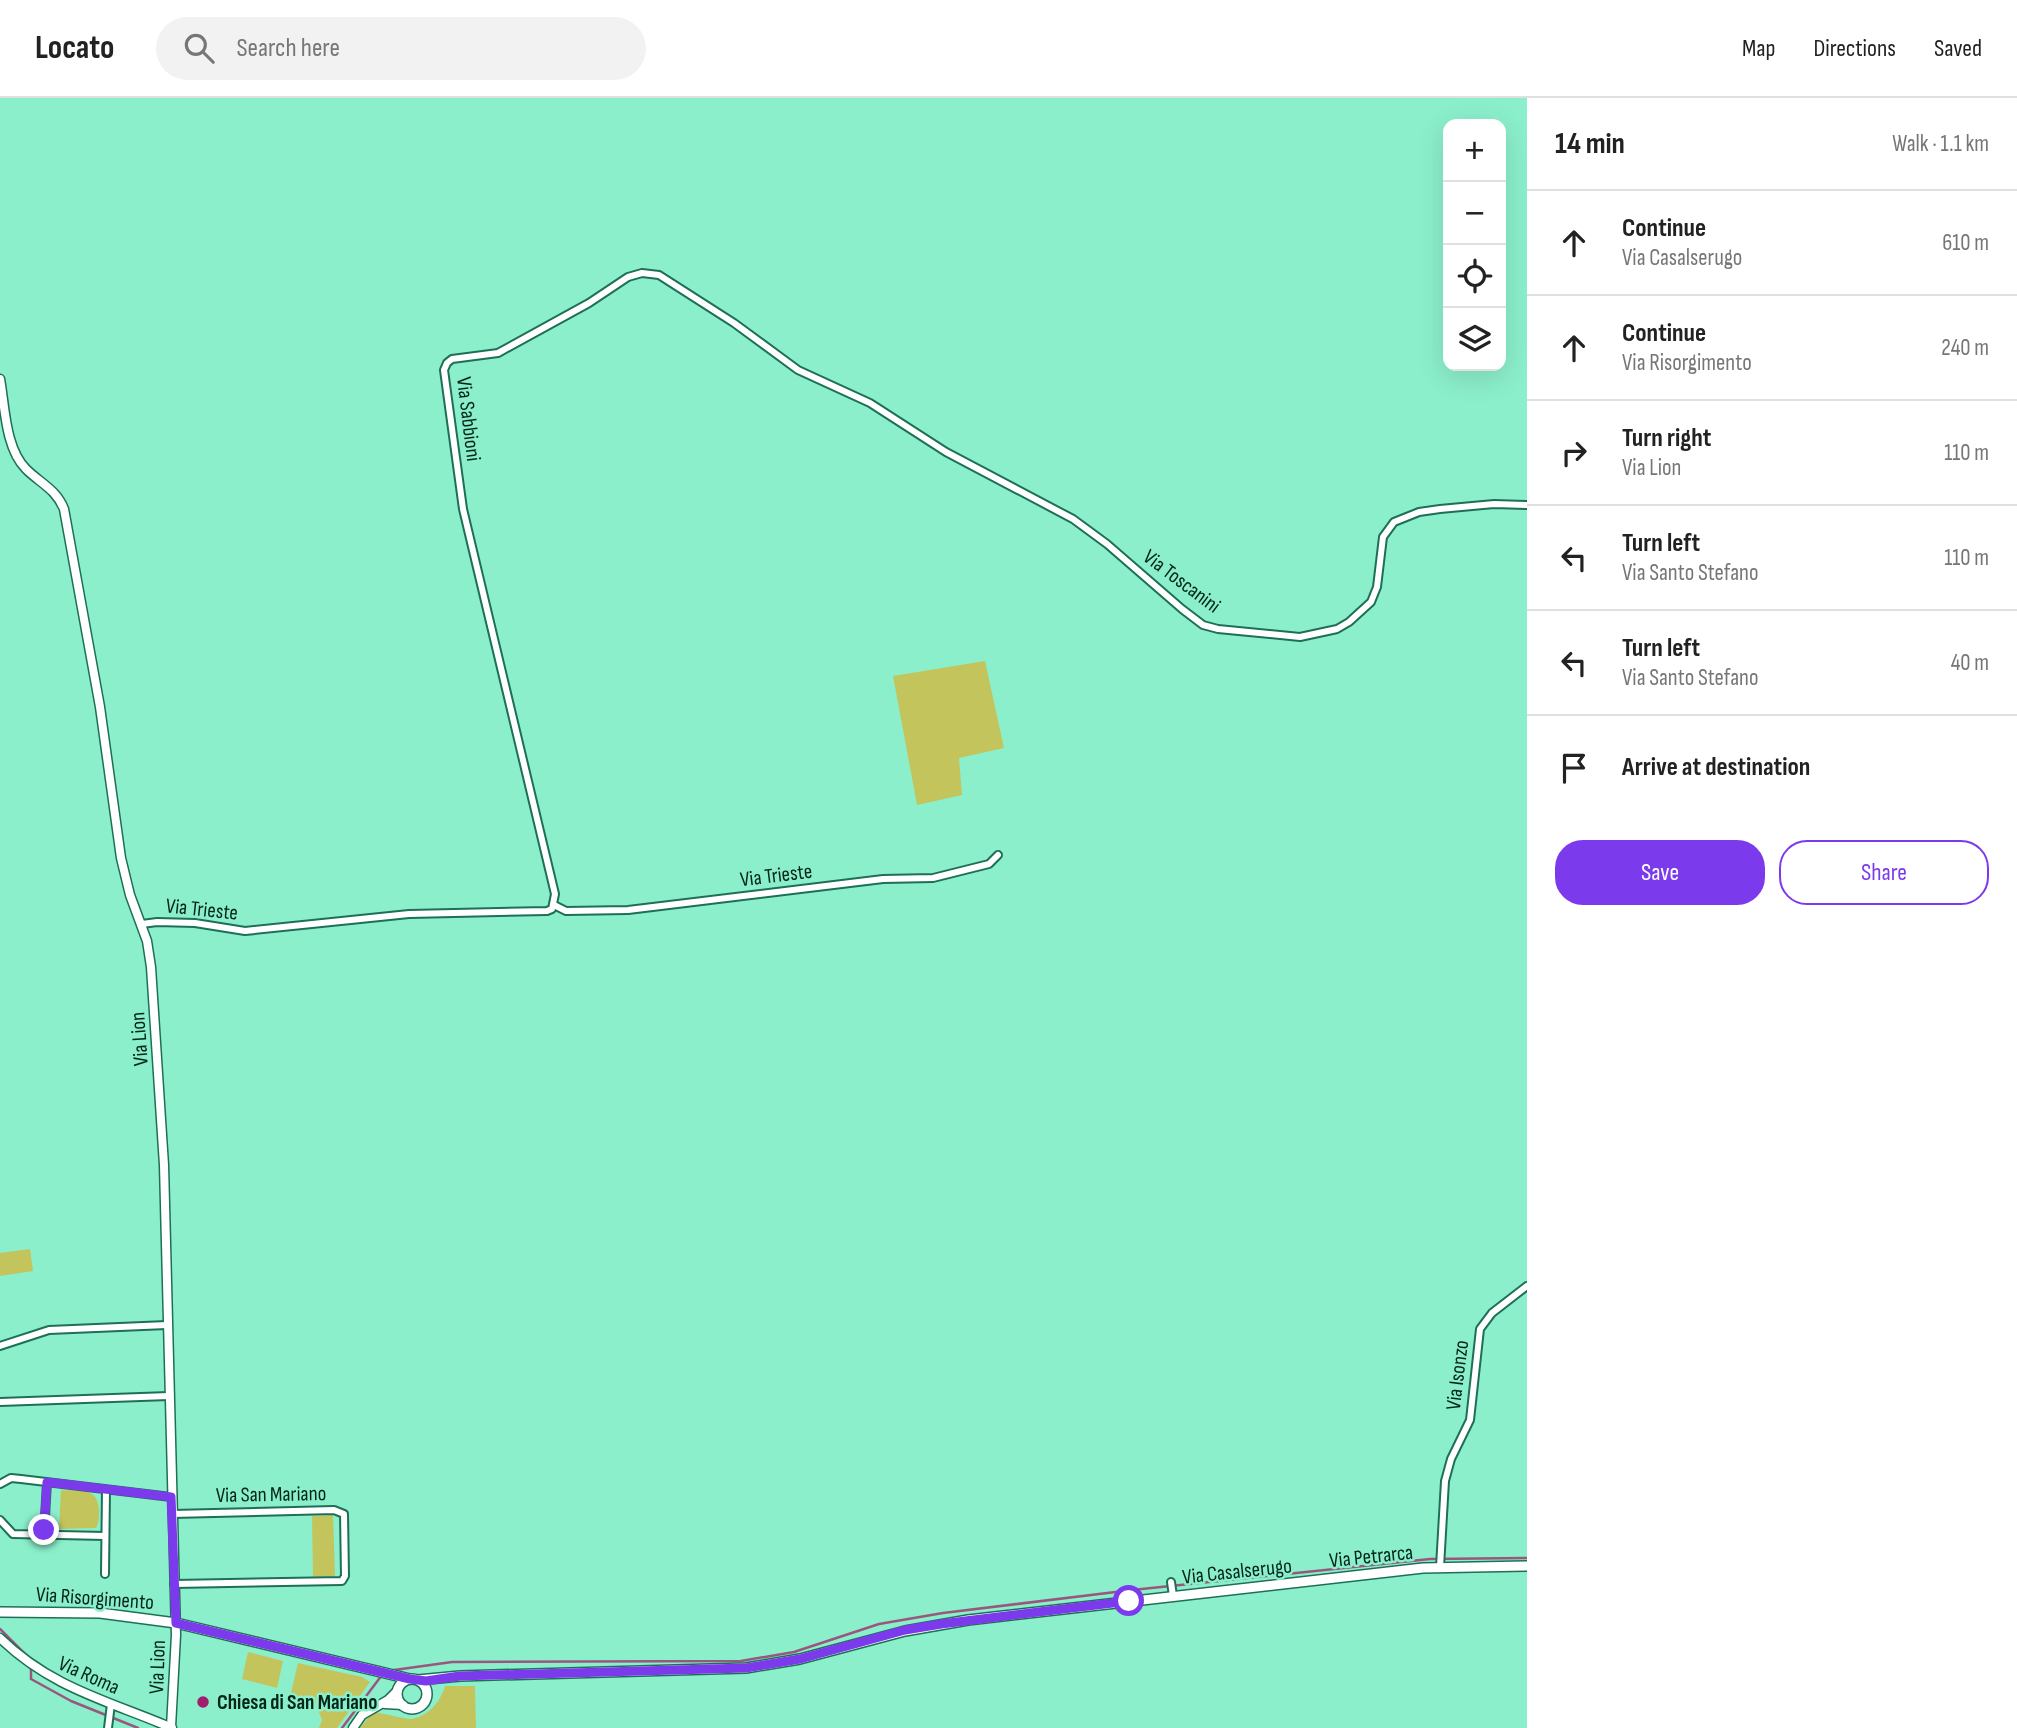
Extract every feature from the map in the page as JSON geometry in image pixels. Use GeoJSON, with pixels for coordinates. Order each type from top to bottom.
{"type":"FeatureCollection","features":[{"type":"Feature","properties":{"kind":"main road","name":"Via Petrarca"},"geometry":{"type":"LineString","coordinates":[[1305,1581],[1440,1566],[1527,1566]]}},
{"type":"Feature","properties":{"kind":"main road","name":"Via Casalserugo"},"geometry":{"type":"LineString","coordinates":[[414,1679],[746,1668],[800,1659],[905,1630],[941,1624],[1172,1593],[1305,1581]]}},
{"type":"Feature","properties":{"kind":"main road","name":"Via Risorgimento"},"geometry":{"type":"LineString","coordinates":[[0,1612],[100,1613],[176,1623],[414,1679]]}},
{"type":"Feature","properties":{"kind":"main road"},"geometry":{"type":"LineString","coordinates":[[390,1674],[403,1705],[410,1709],[425,1702],[425,1685],[414,1679],[398,1689]]}},
{"type":"Feature","properties":{"kind":"main road"},"geometry":{"type":"LineString","coordinates":[[427,1693],[441,1679]]}},
{"type":"Feature","properties":{"kind":"street","name":"Via Sabbioni"},"geometry":{"type":"LineString","coordinates":[[553,907],[555,894],[463,509],[444,378],[447,363],[452,359],[498,353],[589,303],[628,276],[651,272],[734,323],[799,370],[870,403],[905,426]]}},
{"type":"Feature","properties":{"kind":"street","name":"Via Lion"},"geometry":{"type":"LineString","coordinates":[[0,379],[13,446],[18,458],[26,469],[53,491],[64,509],[100,707],[125,877],[142,924],[149,954],[164,1165],[176,1623],[172,1728]]}},
{"type":"Feature","properties":{"kind":"street","name":"Via Toscanini"},"geometry":{"type":"LineString","coordinates":[[905,426],[946,452],[1073,519],[1107,544],[1203,625],[1239,632],[1300,637],[1325,633],[1349,622],[1371,602],[1377,587],[1383,537],[1392,524],[1405,517],[1479,505],[1527,505]]}},
{"type":"Feature","properties":{"kind":"street","name":"Via Trieste"},"geometry":{"type":"LineString","coordinates":[[142,924],[195,923],[245,931],[409,914],[547,911],[553,907],[566,911],[628,910],[873,881],[933,878],[989,863],[998,855]]}},
{"type":"Feature","properties":{"kind":"street","name":"Via Isonzo"},"geometry":{"type":"LineString","coordinates":[[1440,1566],[1447,1471],[1454,1450],[1470,1420],[1480,1329],[1492,1312],[1527,1286]]}},
{"type":"Feature","properties":{"kind":"street"},"geometry":{"type":"LineString","coordinates":[[0,1346],[49,1330],[167,1325]]}},
{"type":"Feature","properties":{"kind":"street"},"geometry":{"type":"LineString","coordinates":[[0,1402],[169,1396]]}},
{"type":"Feature","properties":{"kind":"street"},"geometry":{"type":"LineString","coordinates":[[0,1484],[11,1478],[171,1497]]}},
{"type":"Feature","properties":{"kind":"street"},"geometry":{"type":"LineString","coordinates":[[44,1535],[47,1482]]}},
{"type":"Feature","properties":{"kind":"street"},"geometry":{"type":"LineString","coordinates":[[105,1574],[106,1489]]}},
{"type":"Feature","properties":{"kind":"street","name":"Via San Mariano"},"geometry":{"type":"LineString","coordinates":[[172,1514],[334,1510],[344,1514],[345,1576],[342,1581],[174,1584]]}},
{"type":"Feature","properties":{"kind":"street"},"geometry":{"type":"LineString","coordinates":[[0,1520],[13,1534],[105,1536]]}},
{"type":"Feature","properties":{"kind":"street","name":"Via Casalserugo"},"geometry":{"type":"LineString","coordinates":[[1171,1582],[1172,1593]]}},
{"type":"Feature","properties":{"kind":"street","name":"Via Roma"},"geometry":{"type":"LineString","coordinates":[[0,1638],[29,1664],[62,1683],[110,1707],[172,1728]]}},
{"type":"Feature","properties":{"kind":"street"},"geometry":{"type":"LineString","coordinates":[[353,1728],[362,1715],[382,1704],[398,1689]]}},
{"type":"Feature","properties":{"kind":"street"},"geometry":{"type":"LineString","coordinates":[[382,1704],[403,1705]]}},
{"type":"Feature","properties":{"kind":"street"},"geometry":{"type":"LineString","coordinates":[[108,1728],[110,1707]]}},
{"type":"Feature","properties":{"kind":"shaded area"},"geometry":{"type":"Polygon","coordinates":[[[985,661],[1004,748],[959,758],[962,795],[917,805],[893,676],[985,661]]]}},
{"type":"Feature","properties":{"kind":"shaded area"},"geometry":{"type":"Polygon","coordinates":[[[30,1249],[33,1271],[0,1276],[0,1253],[30,1249]]]}},
{"type":"Feature","properties":{"kind":"shaded area"},"geometry":{"type":"Polygon","coordinates":[[[61,1490],[87,1492],[96,1498],[99,1520],[96,1528],[59,1529],[61,1490]]]}},
{"type":"Feature","properties":{"kind":"shaded area"},"geometry":{"type":"Polygon","coordinates":[[[333,1515],[335,1576],[313,1577],[312,1516],[333,1515]]]}},
{"type":"Feature","properties":{"kind":"shaded area"},"geometry":{"type":"Polygon","coordinates":[[[248,1652],[283,1661],[277,1688],[242,1679],[248,1652]]]}},
{"type":"Feature","properties":{"kind":"shaded area"},"geometry":{"type":"Polygon","coordinates":[[[298,1663],[362,1677],[370,1682],[337,1728],[319,1728],[322,1720],[315,1706],[304,1699],[294,1698],[291,1693],[298,1663]]]}},
{"type":"Feature","properties":{"kind":"shaded area"},"geometry":{"type":"Polygon","coordinates":[[[445,1686],[475,1686],[476,1728],[360,1728],[373,1712],[411,1719],[423,1715],[437,1703],[445,1686]]]}},
{"type":"Feature","properties":{"kind":"waterway"},"geometry":{"type":"LineString","coordinates":[[387,1671],[452,1662],[741,1661],[794,1652],[879,1624],[943,1613],[1430,1559],[1527,1558]]}},
{"type":"Feature","properties":{"kind":"waterway"},"geometry":{"type":"LineString","coordinates":[[0,1629],[27,1656]]}},
{"type":"Feature","properties":{"kind":"waterway"},"geometry":{"type":"LineString","coordinates":[[31,1668],[31,1679],[71,1701],[138,1728]]}},
{"type":"Feature","properties":{"kind":"waterway"},"geometry":{"type":"LineString","coordinates":[[342,1728],[382,1675]]}},
{"type":"Feature","properties":{"kind":"place","name":"Chiesa di San Mariano"},"geometry":{"type":"Point","coordinates":[203,1702]}},
{"type":"Feature","properties":{"kind":"route"},"geometry":{"type":"LineString","coordinates":[[44,1530],[47,1482],[171,1497],[176,1623],[426,1681],[460,1676],[746,1668],[800,1659],[905,1630],[1129,1601]]}}]}
